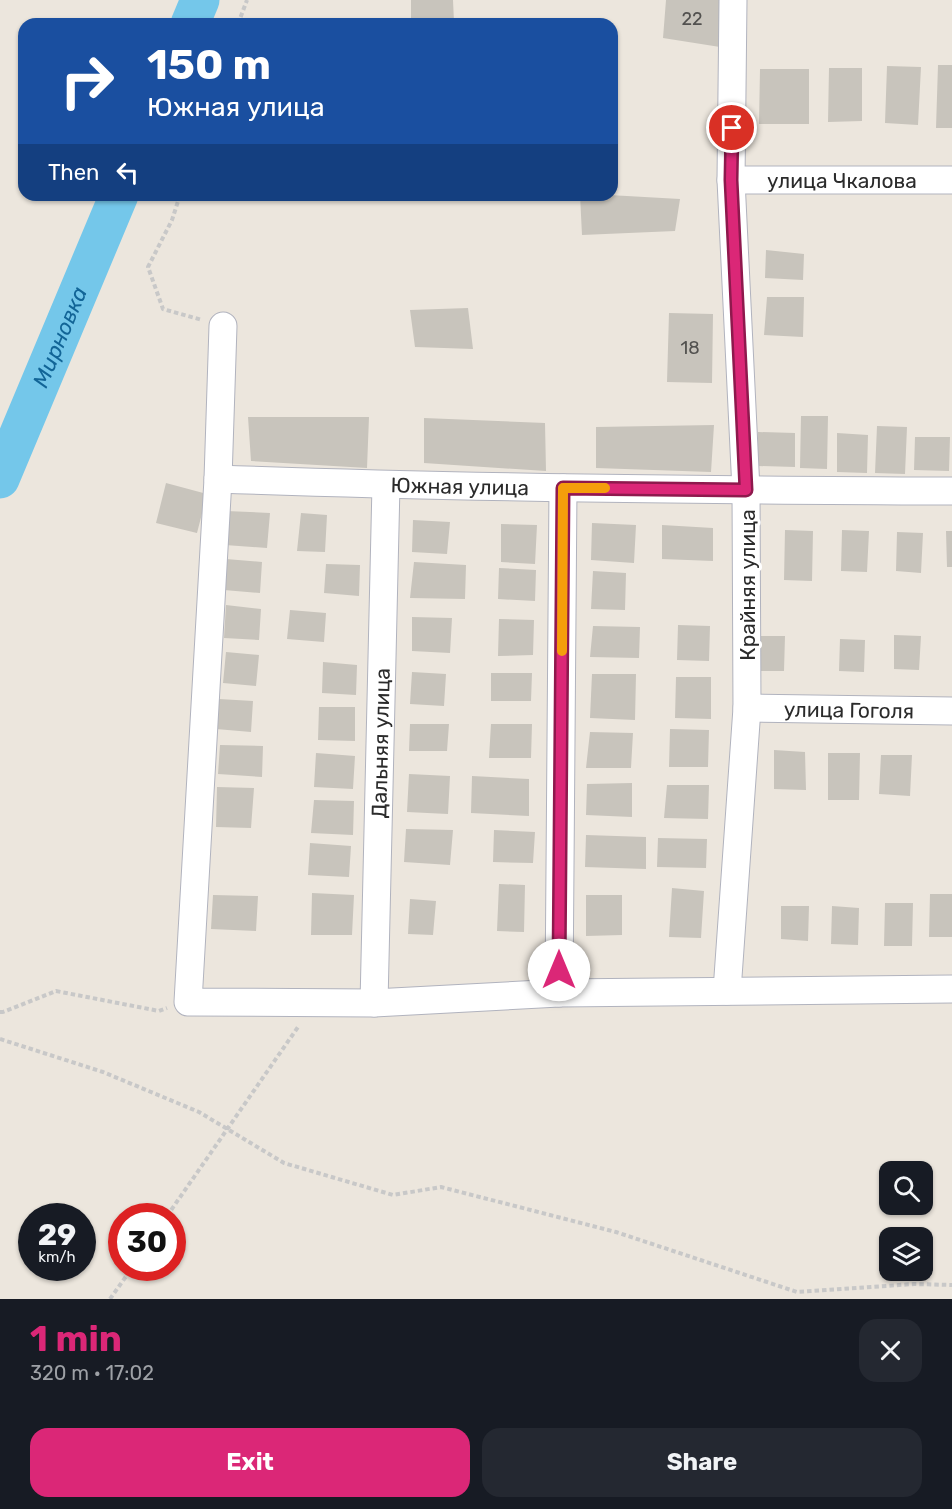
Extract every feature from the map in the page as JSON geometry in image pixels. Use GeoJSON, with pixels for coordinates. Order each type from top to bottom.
{"type":"FeatureCollection","features":[{"type":"Feature","properties":{"kind":"street","name":"Крайняя улица"},"geometry":{"type":"LineString","coordinates":[[727,991],[747,708],[746,490],[731,180],[733,0]]}},
{"type":"Feature","properties":{"kind":"street","name":"улица Чкалова"},"geometry":{"type":"LineString","coordinates":[[731,180],[952,180]]}},
{"type":"Feature","properties":{"kind":"street"},"geometry":{"type":"LineString","coordinates":[[223,326],[218,479],[188,1002],[374,1003],[559,993],[952,989]]}},
{"type":"Feature","properties":{"kind":"street","name":"Южная улица"},"geometry":{"type":"LineString","coordinates":[[218,479],[563,488],[952,491]]}},
{"type":"Feature","properties":{"kind":"street","name":"Дальняя улица"},"geometry":{"type":"LineString","coordinates":[[374,1003],[387,485]]}},
{"type":"Feature","properties":{"kind":"street"},"geometry":{"type":"LineString","coordinates":[[559,993],[563,488]]}},
{"type":"Feature","properties":{"kind":"street","name":"улица Гоголя"},"geometry":{"type":"LineString","coordinates":[[747,708],[952,711]]}},
{"type":"Feature","properties":{"kind":"path"},"geometry":{"type":"LineString","coordinates":[[240,18],[247,0]]}},
{"type":"Feature","properties":{"kind":"path"},"geometry":{"type":"LineString","coordinates":[[178,201],[172,220],[148,267],[163,309],[223,326]]}},
{"type":"Feature","properties":{"kind":"path"},"geometry":{"type":"LineString","coordinates":[[0,1012],[56,991],[159,1011],[188,1002]]}},
{"type":"Feature","properties":{"kind":"path"},"geometry":{"type":"LineString","coordinates":[[176,1203],[314,1003]]}},
{"type":"Feature","properties":{"kind":"path"},"geometry":{"type":"LineString","coordinates":[[0,1039],[103,1072],[199,1112],[284,1163],[393,1195],[441,1187],[616,1232],[797,1292],[914,1284],[952,1285]]}},
{"type":"Feature","properties":{"kind":"path"},"geometry":{"type":"LineString","coordinates":[[110,1299],[123,1281]]}},
{"type":"Feature","properties":{"kind":"building"},"geometry":{"type":"Polygon","coordinates":[[[411,0],[453,0],[454,18],[411,18],[411,0]]]}},
{"type":"Feature","properties":{"kind":"building"},"geometry":{"type":"Polygon","coordinates":[[[666,0],[720,0],[720,47],[663,38],[666,0]]]}},
{"type":"Feature","properties":{"kind":"building"},"geometry":{"type":"Polygon","coordinates":[[[938,65],[952,65],[952,128],[936,128],[938,65]]]}},
{"type":"Feature","properties":{"kind":"building"},"geometry":{"type":"Polygon","coordinates":[[[887,66],[921,67],[918,125],[885,123],[887,66]]]}},
{"type":"Feature","properties":{"kind":"building"},"geometry":{"type":"Polygon","coordinates":[[[829,68],[862,68],[862,121],[828,122],[829,68]]]}},
{"type":"Feature","properties":{"kind":"building"},"geometry":{"type":"Polygon","coordinates":[[[760,69],[809,69],[809,124],[759,124],[760,69]]]}},
{"type":"Feature","properties":{"kind":"building"},"geometry":{"type":"Polygon","coordinates":[[[618,196],[680,199],[675,231],[582,235],[580,201],[618,201],[618,196]]]}},
{"type":"Feature","properties":{"kind":"building"},"geometry":{"type":"Polygon","coordinates":[[[766,250],[804,254],[803,280],[765,278],[766,250]]]}},
{"type":"Feature","properties":{"kind":"building"},"geometry":{"type":"Polygon","coordinates":[[[767,297],[804,297],[803,337],[764,335],[767,297]]]}},
{"type":"Feature","properties":{"kind":"building"},"geometry":{"type":"Polygon","coordinates":[[[468,308],[473,349],[415,347],[410,310],[468,308]]]}},
{"type":"Feature","properties":{"kind":"building"},"geometry":{"type":"Polygon","coordinates":[[[669,313],[713,314],[712,383],[667,382],[669,313]]]}},
{"type":"Feature","properties":{"kind":"building"},"geometry":{"type":"Polygon","coordinates":[[[801,416],[828,416],[827,469],[800,468],[801,416]]]}},
{"type":"Feature","properties":{"kind":"building"},"geometry":{"type":"Polygon","coordinates":[[[248,417],[369,417],[367,468],[251,461],[248,417]]]}},
{"type":"Feature","properties":{"kind":"building"},"geometry":{"type":"Polygon","coordinates":[[[424,418],[545,423],[546,471],[424,463],[424,418]]]}},
{"type":"Feature","properties":{"kind":"building"},"geometry":{"type":"Polygon","coordinates":[[[714,425],[711,472],[596,468],[596,427],[714,425]]]}},
{"type":"Feature","properties":{"kind":"building"},"geometry":{"type":"Polygon","coordinates":[[[877,426],[907,427],[905,474],[875,473],[877,426]]]}},
{"type":"Feature","properties":{"kind":"building"},"geometry":{"type":"Polygon","coordinates":[[[758,432],[795,433],[795,467],[758,466],[758,432]]]}},
{"type":"Feature","properties":{"kind":"building"},"geometry":{"type":"Polygon","coordinates":[[[837,433],[868,435],[867,473],[837,472],[837,433]]]}},
{"type":"Feature","properties":{"kind":"building"},"geometry":{"type":"Polygon","coordinates":[[[915,437],[950,437],[949,471],[914,470],[915,437]]]}},
{"type":"Feature","properties":{"kind":"building"},"geometry":{"type":"Polygon","coordinates":[[[166,483],[207,494],[197,533],[156,523],[166,483]]]}},
{"type":"Feature","properties":{"kind":"building"},"geometry":{"type":"Polygon","coordinates":[[[226,511],[270,513],[267,548],[225,545],[226,511]]]}},
{"type":"Feature","properties":{"kind":"building"},"geometry":{"type":"Polygon","coordinates":[[[301,513],[327,515],[325,552],[297,551],[301,513]]]}},
{"type":"Feature","properties":{"kind":"building"},"geometry":{"type":"Polygon","coordinates":[[[413,520],[450,522],[447,554],[412,552],[413,520]]]}},
{"type":"Feature","properties":{"kind":"building"},"geometry":{"type":"Polygon","coordinates":[[[592,523],[636,525],[634,563],[591,560],[592,523]]]}},
{"type":"Feature","properties":{"kind":"building"},"geometry":{"type":"Polygon","coordinates":[[[501,524],[537,525],[535,564],[501,562],[501,524]]]}},
{"type":"Feature","properties":{"kind":"building"},"geometry":{"type":"Polygon","coordinates":[[[662,525],[713,528],[713,561],[662,559],[662,525]]]}},
{"type":"Feature","properties":{"kind":"building"},"geometry":{"type":"Polygon","coordinates":[[[785,530],[813,531],[812,581],[784,580],[785,530]]]}},
{"type":"Feature","properties":{"kind":"building"},"geometry":{"type":"Polygon","coordinates":[[[842,530],[869,531],[867,572],[841,571],[842,530]]]}},
{"type":"Feature","properties":{"kind":"building"},"geometry":{"type":"Polygon","coordinates":[[[946,531],[952,531],[952,567],[947,567],[946,531]]]}},
{"type":"Feature","properties":{"kind":"building"},"geometry":{"type":"Polygon","coordinates":[[[897,532],[923,533],[921,573],[896,571],[897,532]]]}},
{"type":"Feature","properties":{"kind":"building"},"geometry":{"type":"Polygon","coordinates":[[[226,559],[262,562],[260,593],[224,590],[226,559]]]}},
{"type":"Feature","properties":{"kind":"building"},"geometry":{"type":"Polygon","coordinates":[[[414,562],[466,565],[465,599],[410,598],[414,562]]]}},
{"type":"Feature","properties":{"kind":"building"},"geometry":{"type":"Polygon","coordinates":[[[326,564],[360,565],[359,596],[324,593],[326,564]]]}},
{"type":"Feature","properties":{"kind":"building"},"geometry":{"type":"Polygon","coordinates":[[[499,568],[536,570],[535,601],[498,599],[499,568]]]}},
{"type":"Feature","properties":{"kind":"building"},"geometry":{"type":"Polygon","coordinates":[[[593,571],[626,573],[625,610],[591,609],[593,571]]]}},
{"type":"Feature","properties":{"kind":"building"},"geometry":{"type":"Polygon","coordinates":[[[226,605],[261,609],[259,640],[224,638],[226,605]]]}},
{"type":"Feature","properties":{"kind":"building"},"geometry":{"type":"Polygon","coordinates":[[[290,610],[326,613],[324,642],[287,639],[290,610]]]}},
{"type":"Feature","properties":{"kind":"building"},"geometry":{"type":"Polygon","coordinates":[[[412,617],[452,618],[450,653],[412,651],[412,617]]]}},
{"type":"Feature","properties":{"kind":"building"},"geometry":{"type":"Polygon","coordinates":[[[499,619],[534,620],[533,655],[498,656],[499,619]]]}},
{"type":"Feature","properties":{"kind":"building"},"geometry":{"type":"Polygon","coordinates":[[[678,625],[710,626],[709,661],[677,660],[678,625]]]}},
{"type":"Feature","properties":{"kind":"building"},"geometry":{"type":"Polygon","coordinates":[[[593,626],[640,627],[639,658],[590,657],[593,626]]]}},
{"type":"Feature","properties":{"kind":"building"},"geometry":{"type":"Polygon","coordinates":[[[894,635],[921,636],[919,670],[894,669],[894,635]]]}},
{"type":"Feature","properties":{"kind":"building"},"geometry":{"type":"Polygon","coordinates":[[[756,636],[785,636],[784,671],[755,671],[756,636]]]}},
{"type":"Feature","properties":{"kind":"building"},"geometry":{"type":"Polygon","coordinates":[[[840,639],[865,640],[864,672],[839,671],[840,639]]]}},
{"type":"Feature","properties":{"kind":"building"},"geometry":{"type":"Polygon","coordinates":[[[226,652],[259,655],[256,686],[223,683],[226,652]]]}},
{"type":"Feature","properties":{"kind":"building"},"geometry":{"type":"Polygon","coordinates":[[[323,662],[357,665],[356,695],[322,693],[323,662]]]}},
{"type":"Feature","properties":{"kind":"building"},"geometry":{"type":"Polygon","coordinates":[[[412,672],[446,674],[444,706],[410,704],[412,672]]]}},
{"type":"Feature","properties":{"kind":"building"},"geometry":{"type":"Polygon","coordinates":[[[491,673],[532,673],[531,701],[491,701],[491,673]]]}},
{"type":"Feature","properties":{"kind":"building"},"geometry":{"type":"Polygon","coordinates":[[[592,674],[636,674],[635,720],[590,718],[592,674]]]}},
{"type":"Feature","properties":{"kind":"building"},"geometry":{"type":"Polygon","coordinates":[[[676,677],[711,677],[711,719],[675,718],[676,677]]]}},
{"type":"Feature","properties":{"kind":"building"},"geometry":{"type":"Polygon","coordinates":[[[219,699],[253,701],[251,732],[216,729],[219,699]]]}},
{"type":"Feature","properties":{"kind":"building"},"geometry":{"type":"Polygon","coordinates":[[[319,707],[355,707],[355,741],[318,740],[319,707]]]}},
{"type":"Feature","properties":{"kind":"building"},"geometry":{"type":"Polygon","coordinates":[[[410,724],[449,724],[447,751],[409,751],[410,724]]]}},
{"type":"Feature","properties":{"kind":"building"},"geometry":{"type":"Polygon","coordinates":[[[491,724],[532,724],[531,758],[489,758],[491,724]]]}},
{"type":"Feature","properties":{"kind":"building"},"geometry":{"type":"Polygon","coordinates":[[[670,729],[709,730],[708,767],[669,767],[670,729]]]}},
{"type":"Feature","properties":{"kind":"building"},"geometry":{"type":"Polygon","coordinates":[[[590,732],[633,733],[631,768],[586,768],[590,732]]]}},
{"type":"Feature","properties":{"kind":"building"},"geometry":{"type":"Polygon","coordinates":[[[220,745],[263,746],[262,777],[218,774],[220,745]]]}},
{"type":"Feature","properties":{"kind":"building"},"geometry":{"type":"Polygon","coordinates":[[[774,750],[805,752],[806,790],[774,789],[774,750]]]}},
{"type":"Feature","properties":{"kind":"building"},"geometry":{"type":"Polygon","coordinates":[[[316,753],[355,756],[353,789],[314,787],[316,753]]]}},
{"type":"Feature","properties":{"kind":"building"},"geometry":{"type":"Polygon","coordinates":[[[828,753],[860,753],[859,800],[828,800],[828,753]]]}},
{"type":"Feature","properties":{"kind":"building"},"geometry":{"type":"Polygon","coordinates":[[[881,755],[912,755],[910,796],[879,794],[881,755]]]}},
{"type":"Feature","properties":{"kind":"building"},"geometry":{"type":"Polygon","coordinates":[[[409,774],[450,776],[448,814],[407,812],[409,774]]]}},
{"type":"Feature","properties":{"kind":"building"},"geometry":{"type":"Polygon","coordinates":[[[472,776],[529,779],[529,816],[471,813],[472,776]]]}},
{"type":"Feature","properties":{"kind":"building"},"geometry":{"type":"Polygon","coordinates":[[[632,783],[632,817],[586,815],[587,784],[632,783]]]}},
{"type":"Feature","properties":{"kind":"building"},"geometry":{"type":"Polygon","coordinates":[[[667,785],[709,785],[708,819],[664,818],[667,785]]]}},
{"type":"Feature","properties":{"kind":"building"},"geometry":{"type":"Polygon","coordinates":[[[217,787],[254,788],[251,828],[216,827],[217,787]]]}},
{"type":"Feature","properties":{"kind":"building"},"geometry":{"type":"Polygon","coordinates":[[[314,800],[354,801],[353,835],[311,833],[314,800]]]}},
{"type":"Feature","properties":{"kind":"building"},"geometry":{"type":"Polygon","coordinates":[[[406,829],[453,830],[450,865],[404,862],[406,829]]]}},
{"type":"Feature","properties":{"kind":"building"},"geometry":{"type":"Polygon","coordinates":[[[494,830],[535,832],[533,863],[493,862],[494,830]]]}},
{"type":"Feature","properties":{"kind":"building"},"geometry":{"type":"Polygon","coordinates":[[[586,835],[646,837],[646,869],[585,867],[586,835]]]}},
{"type":"Feature","properties":{"kind":"building"},"geometry":{"type":"Polygon","coordinates":[[[658,838],[707,839],[706,868],[657,867],[658,838]]]}},
{"type":"Feature","properties":{"kind":"building"},"geometry":{"type":"Polygon","coordinates":[[[310,843],[351,846],[349,877],[308,875],[310,843]]]}},
{"type":"Feature","properties":{"kind":"building"},"geometry":{"type":"Polygon","coordinates":[[[499,884],[525,885],[524,932],[497,931],[499,884]]]}},
{"type":"Feature","properties":{"kind":"building"},"geometry":{"type":"Polygon","coordinates":[[[672,888],[704,891],[701,938],[669,937],[672,888]]]}},
{"type":"Feature","properties":{"kind":"building"},"geometry":{"type":"Polygon","coordinates":[[[312,893],[354,895],[352,935],[311,935],[312,893]]]}},
{"type":"Feature","properties":{"kind":"building"},"geometry":{"type":"Polygon","coordinates":[[[930,894],[952,894],[952,937],[929,937],[930,894]]]}},
{"type":"Feature","properties":{"kind":"building"},"geometry":{"type":"Polygon","coordinates":[[[213,895],[258,896],[256,931],[211,929],[213,895]]]}},
{"type":"Feature","properties":{"kind":"building"},"geometry":{"type":"Polygon","coordinates":[[[586,895],[622,895],[622,935],[586,936],[586,895]]]}},
{"type":"Feature","properties":{"kind":"building"},"geometry":{"type":"Polygon","coordinates":[[[410,899],[436,901],[433,935],[408,934],[410,899]]]}},
{"type":"Feature","properties":{"kind":"building"},"geometry":{"type":"Polygon","coordinates":[[[885,903],[913,903],[912,946],[884,946],[885,903]]]}},
{"type":"Feature","properties":{"kind":"building"},"geometry":{"type":"Polygon","coordinates":[[[781,906],[809,906],[808,941],[781,939],[781,906]]]}},
{"type":"Feature","properties":{"kind":"building"},"geometry":{"type":"Polygon","coordinates":[[[832,906],[859,908],[858,945],[831,944],[832,906]]]}},
{"type":"Feature","properties":{"kind":"waterway","name":"Мирновка"},"geometry":{"type":"LineString","coordinates":[[192,18],[200,0]]}},
{"type":"Feature","properties":{"kind":"waterway","name":"Мирновка"},"geometry":{"type":"LineString","coordinates":[[0,479],[116,201]]}},
{"type":"Feature","properties":{"kind":"slow traffic"},"geometry":{"type":"LineString","coordinates":[[562,651],[563,488],[605,488]]}},
{"type":"Feature","properties":{"kind":"route"},"geometry":{"type":"LineString","coordinates":[[559,970],[563,488],[746,490],[731,180],[732,128]]}}]}
